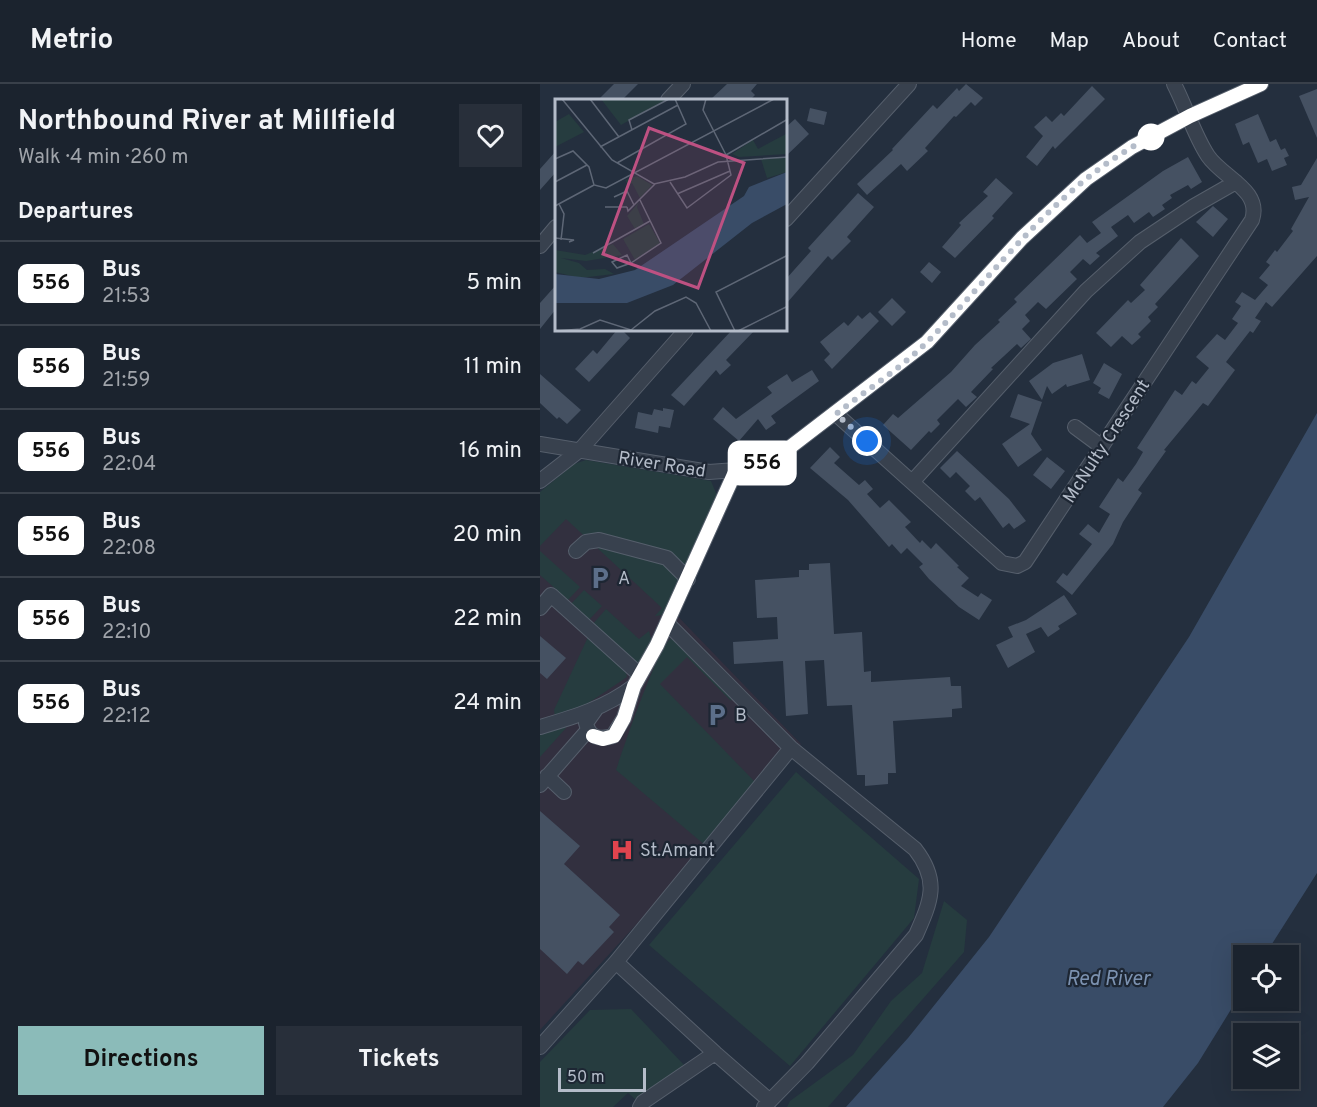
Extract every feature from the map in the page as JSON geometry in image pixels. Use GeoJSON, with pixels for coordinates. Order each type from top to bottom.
{"type":"FeatureCollection","features":[{"type":"Feature","properties":{"kind":"street"},"geometry":{"type":"LineString","coordinates":[[669,99],[683,84]]}},
{"type":"Feature","properties":{"kind":"street"},"geometry":{"type":"LineString","coordinates":[[788,217],[909,84]]}},
{"type":"Feature","properties":{"kind":"street","name":"McNulty Crescent"},"geometry":{"type":"LineString","coordinates":[[836,414],[1002,563],[1017,566],[1031,555],[1252,220],[1256,209],[1251,197],[1209,157],[1174,84]]}},
{"type":"Feature","properties":{"kind":"street","name":"River Road"},"geometry":{"type":"LineString","coordinates":[[540,444],[696,471],[736,470],[774,458],[836,414],[927,342],[1022,238],[1086,179],[1132,147],[1190,116],[1261,84]]}},
{"type":"Feature","properties":{"kind":"street"},"geometry":{"type":"LineString","coordinates":[[913,482],[1086,291],[1140,242],[1194,206],[1236,182]]}},
{"type":"Feature","properties":{"kind":"street"},"geometry":{"type":"LineString","coordinates":[[540,246],[555,228]]}},
{"type":"Feature","properties":{"kind":"street"},"geometry":{"type":"LineString","coordinates":[[540,481],[580,450],[684,332]]}},
{"type":"Feature","properties":{"kind":"street"},"geometry":{"type":"LineString","coordinates":[[1075,427],[1102,447]]}},
{"type":"Feature","properties":{"kind":"street"},"geometry":{"type":"LineString","coordinates":[[596,709],[586,723],[588,730],[593,736],[603,739],[614,736],[624,718],[637,680],[688,579],[736,470]]}},
{"type":"Feature","properties":{"kind":"street"},"geometry":{"type":"LineString","coordinates":[[576,551],[586,542],[599,540],[667,558],[688,579]]}},
{"type":"Feature","properties":{"kind":"street"},"geometry":{"type":"LineString","coordinates":[[540,608],[551,595],[637,680]]}},
{"type":"Feature","properties":{"kind":"street"},"geometry":{"type":"LineString","coordinates":[[616,962],[767,1104],[807,1063],[916,935],[931,897],[932,880],[925,861],[915,849],[791,748],[667,623]]}},
{"type":"Feature","properties":{"kind":"street"},"geometry":{"type":"LineString","coordinates":[[540,727],[596,709],[615,700],[637,680]]}},
{"type":"Feature","properties":{"kind":"street"},"geometry":{"type":"LineString","coordinates":[[564,792],[544,781],[588,730]]}},
{"type":"Feature","properties":{"kind":"street"},"geometry":{"type":"LineString","coordinates":[[540,1047],[616,962],[791,748]]}},
{"type":"Feature","properties":{"kind":"street"},"geometry":{"type":"LineString","coordinates":[[640,1107],[643,1102],[715,1053]]}},
{"type":"Feature","properties":{"kind":"shaded area","name":"St.Amant"},"geometry":{"type":"Polygon","coordinates":[[[574,472],[665,603],[801,744],[540,1030],[540,506],[574,472]]]}},
{"type":"Feature","properties":{"kind":"green space"},"geometry":{"type":"Polygon","coordinates":[[[586,460],[711,481],[718,498],[663,615],[655,616],[662,608],[566,519],[540,546],[540,492],[574,464],[586,460]]]}},
{"type":"Feature","properties":{"kind":"green space"},"geometry":{"type":"Polygon","coordinates":[[[540,551],[580,587],[568,600],[540,575],[540,551]]]}},
{"type":"Feature","properties":{"kind":"green space"},"geometry":{"type":"Polygon","coordinates":[[[584,590],[602,606],[588,621],[571,604],[584,590]]]}},
{"type":"Feature","properties":{"kind":"green space"},"geometry":{"type":"Polygon","coordinates":[[[606,609],[639,639],[649,631],[652,642],[638,664],[592,625],[606,609]]]}},
{"type":"Feature","properties":{"kind":"green space"},"geometry":{"type":"Polygon","coordinates":[[[588,637],[625,669],[627,677],[581,708],[555,717],[554,710],[588,637]]]}},
{"type":"Feature","properties":{"kind":"green space"},"geometry":{"type":"Polygon","coordinates":[[[673,637],[731,696],[731,701],[687,657],[660,684],[756,783],[706,846],[616,770],[633,720],[659,657],[673,637]]]}},
{"type":"Feature","properties":{"kind":"green space"},"geometry":{"type":"Polygon","coordinates":[[[566,728],[540,757],[540,734],[566,728]]]}},
{"type":"Feature","properties":{"kind":"green space"},"geometry":{"type":"Polygon","coordinates":[[[796,772],[919,879],[914,918],[790,1066],[649,945],[796,772]]]}},
{"type":"Feature","properties":{"kind":"green space"},"geometry":{"type":"Polygon","coordinates":[[[944,901],[967,920],[964,952],[828,1107],[787,1107],[790,1101],[853,1055],[891,1001],[922,973],[944,901]]]}},
{"type":"Feature","properties":{"kind":"green space"},"geometry":{"type":"Polygon","coordinates":[[[631,1009],[684,1065],[636,1100],[628,1093],[613,1107],[540,1107],[540,1062],[590,1010],[631,1009]]]}},
{"type":"Feature","properties":{"kind":"water","name":"Red River"},"geometry":{"type":"Polygon","coordinates":[[[1317,413],[1317,873],[1271,945],[1233,945],[1233,1006],[1198,1063],[1163,1107],[846,1107],[908,1038],[989,937],[1189,637],[1317,413]]]}},
{"type":"Feature","properties":{"kind":"building"},"geometry":{"type":"Polygon","coordinates":[[[614,84],[638,84],[623,99],[599,99],[614,84]]]}},
{"type":"Feature","properties":{"kind":"building"},"geometry":{"type":"Polygon","coordinates":[[[727,84],[757,84],[751,91],[755,95],[751,99],[711,99],[727,84]]]}},
{"type":"Feature","properties":{"kind":"building"},"geometry":{"type":"Polygon","coordinates":[[[966,84],[983,98],[975,106],[971,102],[956,117],[954,116],[925,148],[928,151],[907,171],[901,164],[867,195],[857,184],[893,150],[933,105],[937,109],[957,88],[959,91],[966,84]]]}},
{"type":"Feature","properties":{"kind":"building"},"geometry":{"type":"Polygon","coordinates":[[[1092,86],[1105,99],[1055,149],[1053,146],[1037,166],[1026,157],[1043,136],[1034,127],[1046,116],[1052,122],[1061,113],[1064,116],[1092,86]]]}},
{"type":"Feature","properties":{"kind":"building"},"geometry":{"type":"Polygon","coordinates":[[[1317,89],[1317,138],[1299,96],[1317,89]]]}},
{"type":"Feature","properties":{"kind":"building"},"geometry":{"type":"Polygon","coordinates":[[[810,108],[827,112],[824,125],[807,121],[810,108]]]}},
{"type":"Feature","properties":{"kind":"building"},"geometry":{"type":"Polygon","coordinates":[[[1258,114],[1270,142],[1276,139],[1281,150],[1285,148],[1289,156],[1284,158],[1287,165],[1272,171],[1267,159],[1258,163],[1249,142],[1243,145],[1235,124],[1258,114]]]}},
{"type":"Feature","properties":{"kind":"building"},"geometry":{"type":"Polygon","coordinates":[[[795,119],[809,134],[788,154],[788,125],[795,119]]]}},
{"type":"Feature","properties":{"kind":"building"},"geometry":{"type":"Polygon","coordinates":[[[555,152],[555,173],[540,190],[540,169],[555,152]]]}},
{"type":"Feature","properties":{"kind":"building"},"geometry":{"type":"Polygon","coordinates":[[[1188,157],[1202,182],[1191,189],[1188,185],[1170,195],[1172,198],[1162,205],[1165,209],[1153,217],[1149,212],[1134,223],[1128,215],[1111,227],[1118,236],[1096,253],[1100,256],[1090,265],[1083,259],[1070,272],[1077,279],[1046,309],[1038,302],[1025,315],[1030,321],[1022,329],[1031,339],[1021,348],[1017,344],[991,368],[993,369],[971,392],[977,397],[966,407],[958,399],[937,420],[940,424],[931,433],[929,431],[911,450],[883,425],[893,414],[898,418],[951,372],[1000,322],[998,320],[1017,302],[1014,299],[1080,235],[1087,243],[1101,233],[1092,222],[1163,171],[1188,157]]]}},
{"type":"Feature","properties":{"kind":"building"},"geometry":{"type":"Polygon","coordinates":[[[1317,158],[1317,256],[1272,307],[1266,302],[1255,318],[1261,321],[1253,333],[1250,331],[1226,362],[1235,370],[1208,406],[1203,403],[1164,450],[1166,451],[1138,490],[1142,493],[1123,522],[1113,544],[1072,595],[1056,582],[1063,573],[1067,576],[1092,544],[1079,534],[1088,524],[1099,533],[1110,514],[1099,507],[1118,478],[1123,482],[1136,464],[1143,452],[1137,448],[1175,390],[1182,395],[1192,381],[1196,384],[1209,368],[1196,357],[1217,334],[1225,340],[1238,323],[1232,319],[1241,306],[1235,302],[1242,292],[1255,300],[1268,285],[1259,278],[1270,265],[1266,262],[1293,231],[1291,229],[1309,197],[1295,200],[1292,187],[1301,185],[1317,158]]]}},
{"type":"Feature","properties":{"kind":"building"},"geometry":{"type":"Polygon","coordinates":[[[996,178],[1013,193],[992,216],[994,218],[955,258],[942,247],[961,225],[959,223],[988,196],[983,192],[996,178]]]}},
{"type":"Feature","properties":{"kind":"building"},"geometry":{"type":"Polygon","coordinates":[[[858,193],[874,207],[847,237],[851,241],[832,260],[828,256],[788,302],[788,277],[811,251],[808,248],[858,193]]]}},
{"type":"Feature","properties":{"kind":"building"},"geometry":{"type":"Polygon","coordinates":[[[1213,206],[1228,219],[1213,237],[1196,222],[1213,206]]]}},
{"type":"Feature","properties":{"kind":"building"},"geometry":{"type":"Polygon","coordinates":[[[1181,238],[1199,256],[1155,304],[1158,307],[1148,317],[1151,321],[1138,334],[1141,337],[1132,345],[1122,336],[1111,347],[1096,333],[1128,300],[1131,303],[1145,290],[1140,285],[1181,238]]]}},
{"type":"Feature","properties":{"kind":"building"},"geometry":{"type":"Polygon","coordinates":[[[929,262],[941,272],[932,283],[920,272],[929,262]]]}},
{"type":"Feature","properties":{"kind":"building"},"geometry":{"type":"Polygon","coordinates":[[[555,286],[555,310],[540,329],[540,303],[555,286]]]}},
{"type":"Feature","properties":{"kind":"building"},"geometry":{"type":"Polygon","coordinates":[[[892,298],[906,312],[892,326],[878,312],[892,298]]]}},
{"type":"Feature","properties":{"kind":"building"},"geometry":{"type":"Polygon","coordinates":[[[870,312],[879,321],[832,369],[824,360],[830,354],[820,342],[844,322],[848,326],[858,315],[862,319],[870,312]]]}},
{"type":"Feature","properties":{"kind":"building"},"geometry":{"type":"Polygon","coordinates":[[[615,332],[624,332],[630,338],[589,382],[575,369],[593,350],[597,354],[615,332]]]}},
{"type":"Feature","properties":{"kind":"building"},"geometry":{"type":"Polygon","coordinates":[[[730,332],[753,332],[726,360],[731,365],[720,375],[716,370],[684,406],[671,395],[730,332]]]}},
{"type":"Feature","properties":{"kind":"building"},"geometry":{"type":"Polygon","coordinates":[[[1082,354],[1090,380],[1067,387],[1066,384],[1052,394],[1047,386],[1042,400],[1029,381],[1053,363],[1082,354]]]}},
{"type":"Feature","properties":{"kind":"building"},"geometry":{"type":"Polygon","coordinates":[[[1104,363],[1122,374],[1109,399],[1098,393],[1101,388],[1093,383],[1104,363]]]}},
{"type":"Feature","properties":{"kind":"building"},"geometry":{"type":"Polygon","coordinates":[[[812,370],[819,381],[771,416],[776,423],[766,430],[758,419],[739,441],[713,419],[723,407],[736,419],[772,393],[767,387],[787,374],[792,382],[812,370]]]}},
{"type":"Feature","properties":{"kind":"building"},"geometry":{"type":"Polygon","coordinates":[[[540,374],[581,410],[567,424],[559,417],[557,419],[540,403],[540,374]]]}},
{"type":"Feature","properties":{"kind":"building"},"geometry":{"type":"Polygon","coordinates":[[[1018,394],[1042,402],[1031,434],[1042,450],[1018,467],[1002,444],[1030,424],[1010,417],[1018,394]]]}},
{"type":"Feature","properties":{"kind":"building"},"geometry":{"type":"Polygon","coordinates":[[[663,408],[674,410],[670,428],[659,426],[658,433],[635,428],[638,412],[652,415],[654,409],[663,411],[663,408]]]}},
{"type":"Feature","properties":{"kind":"building"},"geometry":{"type":"Polygon","coordinates":[[[830,447],[840,457],[834,463],[859,485],[865,480],[873,489],[867,494],[880,508],[889,500],[911,522],[905,527],[920,543],[922,540],[931,549],[936,543],[959,566],[957,567],[969,578],[961,586],[978,597],[981,593],[992,600],[979,620],[959,607],[929,579],[919,567],[923,564],[907,548],[901,554],[892,544],[889,547],[848,500],[810,468],[830,447]]]}},
{"type":"Feature","properties":{"kind":"building"},"geometry":{"type":"Polygon","coordinates":[[[957,451],[1009,499],[1026,521],[1014,529],[1009,523],[1003,528],[980,497],[975,501],[965,491],[970,486],[956,472],[950,478],[940,468],[957,451]]]}},
{"type":"Feature","properties":{"kind":"building"},"geometry":{"type":"Polygon","coordinates":[[[1047,457],[1065,471],[1051,489],[1033,475],[1047,457]]]}},
{"type":"Feature","properties":{"kind":"building"},"geometry":{"type":"Polygon","coordinates":[[[830,563],[834,634],[862,632],[864,672],[871,671],[871,682],[950,677],[951,686],[961,686],[962,708],[952,709],[952,717],[893,721],[896,773],[888,773],[888,784],[865,786],[865,775],[857,775],[852,705],[827,706],[824,660],[805,661],[808,714],[786,716],[783,661],[734,664],[733,642],[778,639],[777,617],[757,618],[755,580],[799,577],[799,570],[809,570],[809,564],[830,563]]]}},
{"type":"Feature","properties":{"kind":"building"},"geometry":{"type":"Polygon","coordinates":[[[1064,595],[1077,614],[1058,626],[1060,629],[1048,637],[1041,627],[1026,634],[1035,652],[1008,668],[996,645],[1013,637],[1008,627],[1026,620],[1064,595]]]}},
{"type":"Feature","properties":{"kind":"building"},"geometry":{"type":"Polygon","coordinates":[[[540,636],[566,658],[547,679],[540,673],[540,636]]]}},
{"type":"Feature","properties":{"kind":"building","name":"St.Amant"},"geometry":{"type":"Polygon","coordinates":[[[540,811],[580,846],[564,864],[620,915],[609,927],[614,932],[583,965],[578,961],[567,974],[540,949],[540,811]]]}},
{"type":"Feature","properties":{"kind":"bus line","name":"556"},"geometry":{"type":"LineString","coordinates":[[593,736],[603,739],[614,736],[624,718],[634,686],[657,645],[736,470],[758,465],[789,448],[927,342],[1022,238],[1086,179],[1132,147],[1190,116],[1261,84]]}},
{"type":"Feature","properties":{"kind":"place","name":"A"},"geometry":{"type":"Point","coordinates":[600,578]}},
{"type":"Feature","properties":{"kind":"place","name":"B"},"geometry":{"type":"Point","coordinates":[717,715]}},
{"type":"Feature","properties":{"kind":"place","name":"St.Amant"},"geometry":{"type":"Point","coordinates":[622,850]}},
{"type":"Feature","properties":{"kind":"route"},"geometry":{"type":"LineString","coordinates":[[867,441],[836,414],[927,342],[1022,238],[1053,208],[1108,163],[1151,137]]}}]}
